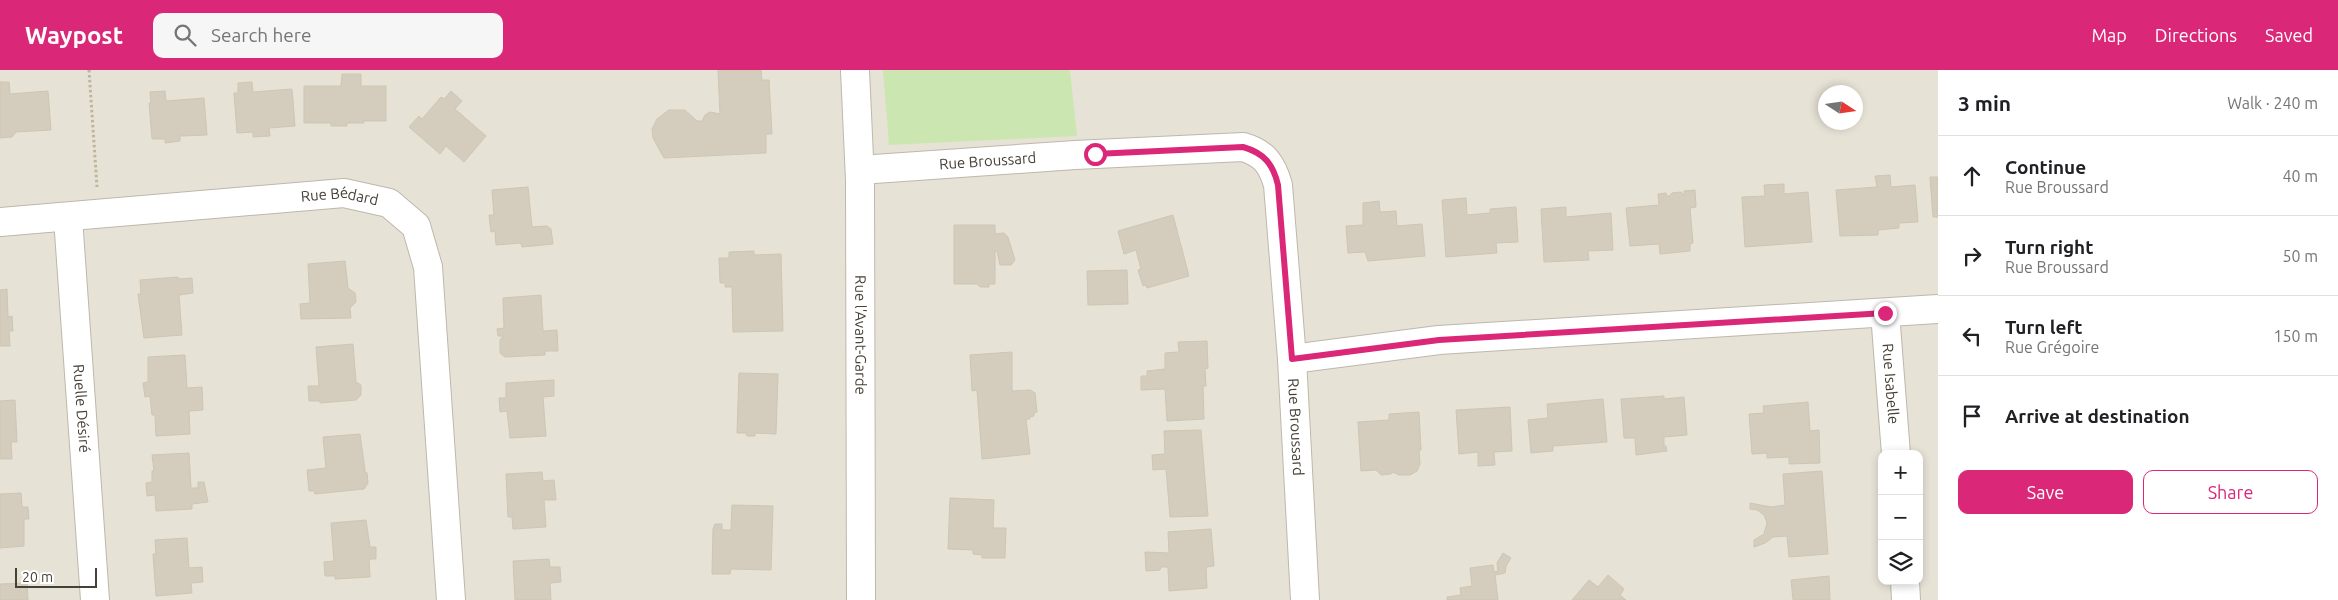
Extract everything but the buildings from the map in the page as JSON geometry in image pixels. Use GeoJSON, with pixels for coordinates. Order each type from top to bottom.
{"type":"FeatureCollection","features":[{"type":"Feature","properties":{"kind":"street","name":"Rue l'Avant-Garde"},"geometry":{"type":"LineString","coordinates":[[855,70],[860,170],[861,600]]}},
{"type":"Feature","properties":{"kind":"street","name":"Rue Broussard"},"geometry":{"type":"LineString","coordinates":[[860,170],[1075,155],[1243,147],[1263,155],[1269,162],[1278,185],[1292,359],[1305,600]]}},
{"type":"Feature","properties":{"kind":"street","name":"Rue Bédard"},"geometry":{"type":"LineString","coordinates":[[0,222],[68,218],[344,192],[390,203],[416,226],[428,267],[451,600]]}},
{"type":"Feature","properties":{"kind":"street","name":"Ruelle Désiré"},"geometry":{"type":"LineString","coordinates":[[68,218],[96,600]]}},
{"type":"Feature","properties":{"kind":"street"},"geometry":{"type":"LineString","coordinates":[[1292,359],[1439,340],[1938,309]]}},
{"type":"Feature","properties":{"kind":"street","name":"Rue Isabelle"},"geometry":{"type":"LineString","coordinates":[[1885,313],[1896,450]]}},
{"type":"Feature","properties":{"kind":"street"},"geometry":{"type":"LineString","coordinates":[[1905,585],[1906,600]]}},
{"type":"Feature","properties":{"kind":"path"},"geometry":{"type":"LineString","coordinates":[[89,70],[99,215]]}},
{"type":"Feature","properties":{"kind":"shaded area"},"geometry":{"type":"Polygon","coordinates":[[[0,70],[1938,70],[1938,600],[0,600],[0,70]]]}},
{"type":"Feature","properties":{"kind":"green space"},"geometry":{"type":"Polygon","coordinates":[[[883,70],[1070,70],[1077,136],[889,145],[883,70]]]}},
{"type":"Feature","properties":{"kind":"route"},"geometry":{"type":"LineString","coordinates":[[1095,154],[1243,147],[1263,155],[1275,173],[1278,185],[1292,359],[1439,340],[1885,313]]}}]}
